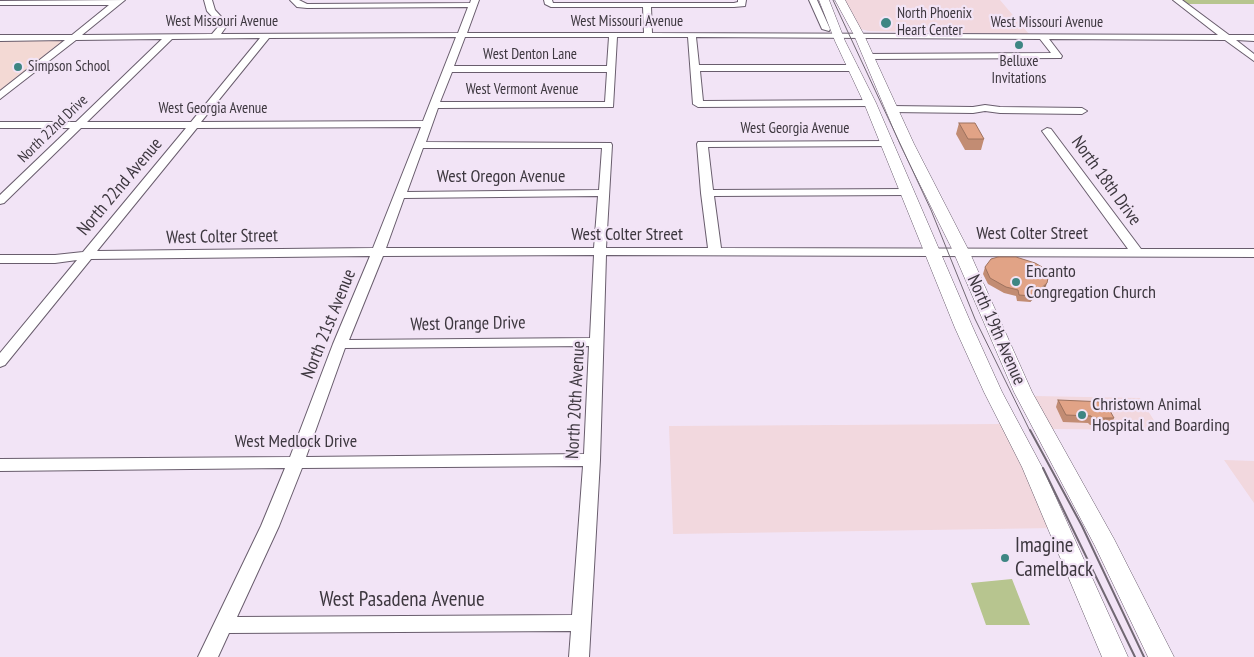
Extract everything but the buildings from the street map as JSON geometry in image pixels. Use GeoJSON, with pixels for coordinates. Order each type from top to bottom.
{"type":"FeatureCollection","features":[{"type":"Feature","properties":{"kind":"main road","name":"North 19th Avenue"},"geometry":{"type":"LineString","coordinates":[[824,0],[888,144],[930,251],[993,392],[1032,467],[1115,657]]}},
{"type":"Feature","properties":{"kind":"main road","name":"North 19th Avenue"},"geometry":{"type":"LineString","coordinates":[[840,0],[859,35],[891,109],[961,251],[1023,392],[1109,551],[1161,657]]}},
{"type":"Feature","properties":{"kind":"street"},"geometry":{"type":"LineString","coordinates":[[208,0],[211,11],[222,22],[222,28],[215,36]]}},
{"type":"Feature","properties":{"kind":"street"},"geometry":{"type":"LineString","coordinates":[[813,0],[826,29]]}},
{"type":"Feature","properties":{"kind":"street"},"geometry":{"type":"LineString","coordinates":[[1177,0],[1254,58]]}},
{"type":"Feature","properties":{"kind":"street"},"geometry":{"type":"LineString","coordinates":[[0,4],[119,2]]}},
{"type":"Feature","properties":{"kind":"street"},"geometry":{"type":"LineString","coordinates":[[0,96],[119,2]]}},
{"type":"Feature","properties":{"kind":"street"},"geometry":{"type":"LineString","coordinates":[[297,2],[474,3]]}},
{"type":"Feature","properties":{"kind":"street"},"geometry":{"type":"LineString","coordinates":[[550,2],[647,5],[742,2]]}},
{"type":"Feature","properties":{"kind":"street","name":"North 21st Avenue"},"geometry":{"type":"LineString","coordinates":[[208,657],[270,526],[474,3]]}},
{"type":"Feature","properties":{"kind":"street"},"geometry":{"type":"LineString","coordinates":[[647,5],[648,36]]}},
{"type":"Feature","properties":{"kind":"street"},"geometry":{"type":"LineString","coordinates":[[692,35],[698,104],[870,103]]}},
{"type":"Feature","properties":{"kind":"street","name":"West Missouri Avenue"},"geometry":{"type":"LineString","coordinates":[[0,38],[859,35],[1254,38]]}},
{"type":"Feature","properties":{"kind":"street","name":"North 22nd Avenue"},"geometry":{"type":"LineString","coordinates":[[0,362],[266,36]]}},
{"type":"Feature","properties":{"kind":"street"},"geometry":{"type":"LineString","coordinates":[[611,69],[613,36]]}},
{"type":"Feature","properties":{"kind":"street"},"geometry":{"type":"LineString","coordinates":[[868,56],[1058,56],[1042,36]]}},
{"type":"Feature","properties":{"kind":"street","name":"North 22nd Drive"},"geometry":{"type":"LineString","coordinates":[[0,201],[169,37]]}},
{"type":"Feature","properties":{"kind":"street"},"geometry":{"type":"LineString","coordinates":[[695,68],[854,68]]}},
{"type":"Feature","properties":{"kind":"street","name":"West Denton Lane"},"geometry":{"type":"LineString","coordinates":[[448,69],[611,69]]}},
{"type":"Feature","properties":{"kind":"street","name":"West Vermont Avenue"},"geometry":{"type":"LineString","coordinates":[[435,105],[610,105],[611,69]]}},
{"type":"Feature","properties":{"kind":"street"},"geometry":{"type":"LineString","coordinates":[[891,109],[973,110],[990,113],[1000,110],[1079,107],[1089,119]]}},
{"type":"Feature","properties":{"kind":"street","name":"West Georgia Avenue"},"geometry":{"type":"LineString","coordinates":[[0,125],[426,124]]}},
{"type":"Feature","properties":{"kind":"street","name":"North 18th Drive"},"geometry":{"type":"LineString","coordinates":[[1047,131],[1137,252]]}},
{"type":"Feature","properties":{"kind":"street","name":"West Georgia Avenue"},"geometry":{"type":"LineString","coordinates":[[708,193],[702,144],[888,144]]}},
{"type":"Feature","properties":{"kind":"street","name":"North 20th Avenue"},"geometry":{"type":"LineString","coordinates":[[420,145],[607,145],[600,253],[592,460],[579,657]]}},
{"type":"Feature","properties":{"kind":"street"},"geometry":{"type":"LineString","coordinates":[[715,252],[708,193],[906,192]]}},
{"type":"Feature","properties":{"kind":"street","name":"West Oregon Avenue"},"geometry":{"type":"LineString","coordinates":[[400,195],[603,194]]}},
{"type":"Feature","properties":{"kind":"street","name":"West Colter Street"},"geometry":{"type":"LineString","coordinates":[[0,260],[55,259],[86,255],[378,252],[961,251],[1254,253]]}},
{"type":"Feature","properties":{"kind":"street","name":"West Orange Drive"},"geometry":{"type":"LineString","coordinates":[[340,344],[597,342]]}},
{"type":"Feature","properties":{"kind":"street","name":"West Medlock Drive"},"geometry":{"type":"LineString","coordinates":[[0,464],[592,460]]}},
{"type":"Feature","properties":{"kind":"street","name":"West Pasadena Avenue"},"geometry":{"type":"LineString","coordinates":[[224,625],[580,623]]}},
{"type":"Feature","properties":{"kind":"shaded area"},"geometry":{"type":"Polygon","coordinates":[[[845,0],[1000,0],[1029,34],[868,31],[861,29],[845,0]]]}},
{"type":"Feature","properties":{"kind":"shaded area","name":"Simpson School"},"geometry":{"type":"Polygon","coordinates":[[[0,38],[73,38],[0,96],[0,38]]]}},
{"type":"Feature","properties":{"kind":"shaded area"},"geometry":{"type":"Polygon","coordinates":[[[1034,396],[1140,398],[1160,430],[1050,429],[1034,396]]]}},
{"type":"Feature","properties":{"kind":"shaded area"},"geometry":{"type":"Polygon","coordinates":[[[1002,424],[1055,528],[673,534],[669,426],[1002,424]]]}},
{"type":"Feature","properties":{"kind":"shaded area"},"geometry":{"type":"Polygon","coordinates":[[[1224,460],[1254,461],[1254,503],[1224,460]]]}},
{"type":"Feature","properties":{"kind":"green space"},"geometry":{"type":"Polygon","coordinates":[[[1182,0],[1254,0],[1254,4],[1187,4],[1182,0]]]}},
{"type":"Feature","properties":{"kind":"green space"},"geometry":{"type":"Polygon","coordinates":[[[1012,579],[1030,625],[986,625],[971,583],[1012,579]]]}},
{"type":"Feature","properties":{"kind":"tram line"},"geometry":{"type":"LineString","coordinates":[[833,0],[931,210],[975,319],[1030,431]]}},
{"type":"Feature","properties":{"kind":"tram line"},"geometry":{"type":"LineString","coordinates":[[1030,430],[1082,526],[1144,657]]}},
{"type":"Feature","properties":{"kind":"tram line"},"geometry":{"type":"LineString","coordinates":[[1043,468],[1135,657]]}},
{"type":"Feature","properties":{"kind":"place","name":"North Phoenix Heart Center"},"geometry":{"type":"Point","coordinates":[886,23]}},
{"type":"Feature","properties":{"kind":"place","name":"Belluxe Invitations"},"geometry":{"type":"Point","coordinates":[1019,45]}},
{"type":"Feature","properties":{"kind":"place","name":"Simpson School"},"geometry":{"type":"Point","coordinates":[18,67]}},
{"type":"Feature","properties":{"kind":"place","name":"Encanto Congregation Church"},"geometry":{"type":"Point","coordinates":[1016,282]}},
{"type":"Feature","properties":{"kind":"place","name":"Christown Animal Hospital and Boarding"},"geometry":{"type":"Point","coordinates":[1082,415]}},
{"type":"Feature","properties":{"kind":"place","name":"Imagine Camelback"},"geometry":{"type":"Point","coordinates":[1005,558]}}]}
